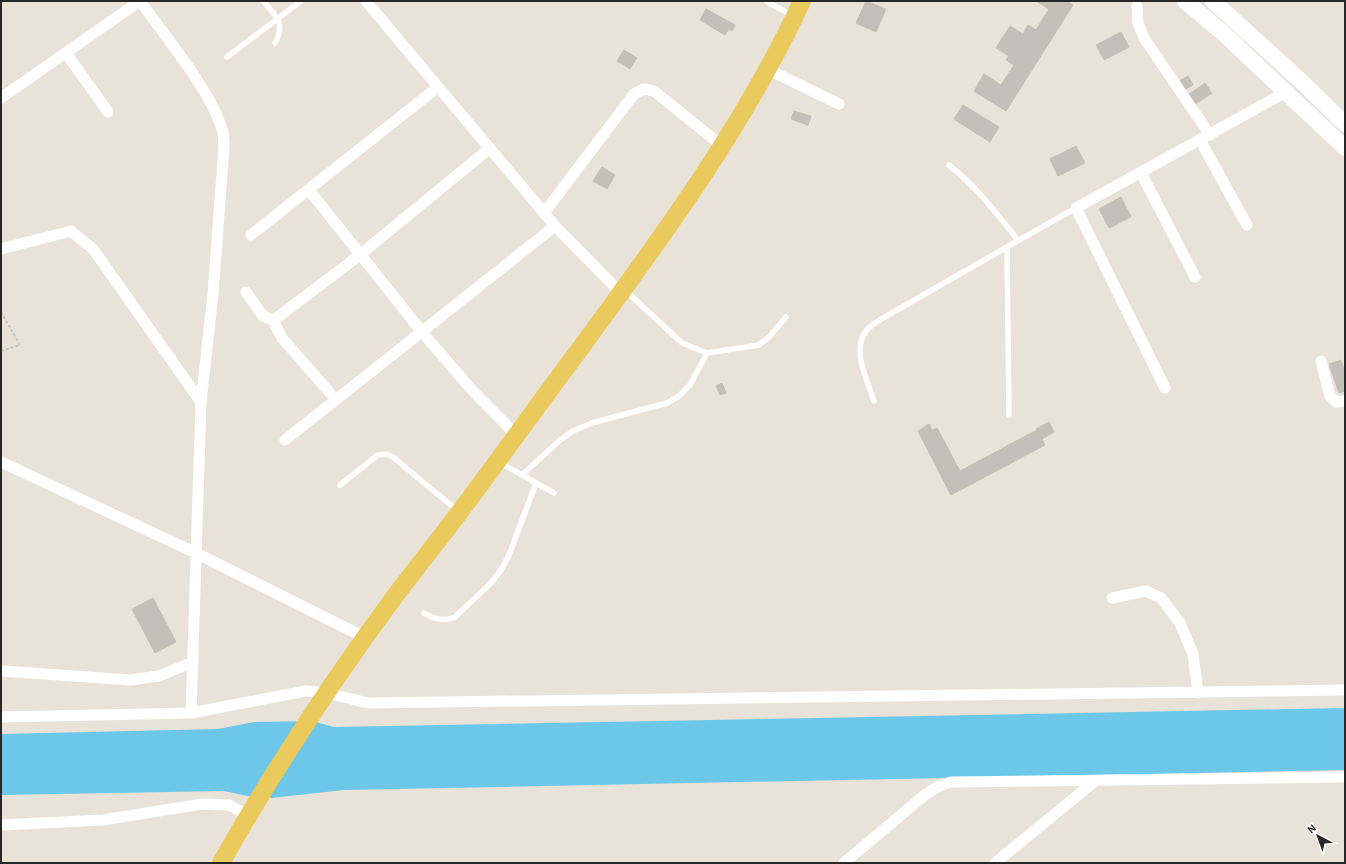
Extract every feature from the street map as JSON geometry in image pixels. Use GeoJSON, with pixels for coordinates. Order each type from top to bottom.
{"type":"FeatureCollection","features":[{"type":"Feature","properties":{"kind":"main road"},"geometry":{"type":"LineString","coordinates":[[221,863],[249,813],[327,693],[397,594],[460,512],[622,291],[722,146],[745,109],[799,9]]}},
{"type":"Feature","properties":{"kind":"street"},"geometry":{"type":"LineString","coordinates":[[1,98],[140,1],[194,76],[222,129],[224,147],[222,178],[213,294],[201,402],[191,713]]}},
{"type":"Feature","properties":{"kind":"street"},"geometry":{"type":"LineString","coordinates":[[366,1],[555,226],[622,291]]}},
{"type":"Feature","properties":{"kind":"street"},"geometry":{"type":"LineString","coordinates":[[1185,1],[1222,32],[1345,148]]}},
{"type":"Feature","properties":{"kind":"street"},"geometry":{"type":"LineString","coordinates":[[1213,1],[1290,71],[1345,124]]}},
{"type":"Feature","properties":{"kind":"street"},"geometry":{"type":"LineString","coordinates":[[1137,6],[1138,23],[1144,38],[1210,135]]}},
{"type":"Feature","properties":{"kind":"street"},"geometry":{"type":"LineString","coordinates":[[66,53],[108,112]]}},
{"type":"Feature","properties":{"kind":"street"},"geometry":{"type":"LineString","coordinates":[[767,69],[838,104]]}},
{"type":"Feature","properties":{"kind":"street"},"geometry":{"type":"LineString","coordinates":[[251,235],[438,87]]}},
{"type":"Feature","properties":{"kind":"street"},"geometry":{"type":"LineString","coordinates":[[544,213],[634,94],[644,89],[654,91],[722,146]]}},
{"type":"Feature","properties":{"kind":"street"},"geometry":{"type":"LineString","coordinates":[[1165,388],[1076,208],[1286,92]]}},
{"type":"Feature","properties":{"kind":"street"},"geometry":{"type":"LineString","coordinates":[[1200,140],[1247,225]]}},
{"type":"Feature","properties":{"kind":"street"},"geometry":{"type":"LineString","coordinates":[[273,320],[361,254],[490,148]]}},
{"type":"Feature","properties":{"kind":"street"},"geometry":{"type":"LineString","coordinates":[[1141,173],[1194,277]]}},
{"type":"Feature","properties":{"kind":"street"},"geometry":{"type":"LineString","coordinates":[[308,190],[361,254],[422,332],[471,389],[516,435]]}},
{"type":"Feature","properties":{"kind":"street"},"geometry":{"type":"LineString","coordinates":[[285,440],[555,226]]}},
{"type":"Feature","properties":{"kind":"street"},"geometry":{"type":"LineString","coordinates":[[1,249],[71,231],[93,249],[201,402]]}},
{"type":"Feature","properties":{"kind":"street"},"geometry":{"type":"LineString","coordinates":[[246,292],[263,316],[273,320],[282,338],[330,393]]}},
{"type":"Feature","properties":{"kind":"street"},"geometry":{"type":"LineString","coordinates":[[1321,361],[1330,396],[1336,402],[1345,401]]}},
{"type":"Feature","properties":{"kind":"street"},"geometry":{"type":"LineString","coordinates":[[1,462],[196,553],[366,638]]}},
{"type":"Feature","properties":{"kind":"street"},"geometry":{"type":"LineString","coordinates":[[1112,598],[1146,591],[1161,598],[1180,623],[1192,654],[1198,693]]}},
{"type":"Feature","properties":{"kind":"street"},"geometry":{"type":"LineString","coordinates":[[1,671],[131,680],[159,676],[192,662]]}},
{"type":"Feature","properties":{"kind":"street"},"geometry":{"type":"LineString","coordinates":[[1,717],[191,713],[306,691],[327,693],[368,703],[1345,690]]}},
{"type":"Feature","properties":{"kind":"street"},"geometry":{"type":"LineString","coordinates":[[844,863],[926,794],[939,786],[951,782],[1345,778]]}},
{"type":"Feature","properties":{"kind":"street"},"geometry":{"type":"LineString","coordinates":[[994,863],[1095,781]]}},
{"type":"Feature","properties":{"kind":"street"},"geometry":{"type":"LineString","coordinates":[[1,825],[103,820],[202,804],[229,805],[249,813]]}},
{"type":"Feature","properties":{"kind":"lane"},"geometry":{"type":"LineString","coordinates":[[263,1],[278,19],[281,27],[275,43]]}},
{"type":"Feature","properties":{"kind":"lane"},"geometry":{"type":"LineString","coordinates":[[228,57],[301,1]]}},
{"type":"Feature","properties":{"kind":"lane"},"geometry":{"type":"LineString","coordinates":[[766,1],[799,9]]}},
{"type":"Feature","properties":{"kind":"lane"},"geometry":{"type":"LineString","coordinates":[[949,164],[965,177],[977,190],[1018,240]]}},
{"type":"Feature","properties":{"kind":"lane"},"geometry":{"type":"LineString","coordinates":[[874,401],[859,353],[860,342],[866,331],[878,321],[1076,208]]}},
{"type":"Feature","properties":{"kind":"lane"},"geometry":{"type":"LineString","coordinates":[[1007,247],[1009,416]]}},
{"type":"Feature","properties":{"kind":"lane"},"geometry":{"type":"LineString","coordinates":[[622,291],[682,343],[707,353],[759,345],[770,336],[786,317]]}},
{"type":"Feature","properties":{"kind":"lane"},"geometry":{"type":"LineString","coordinates":[[523,474],[559,441],[573,431],[592,423],[667,403],[679,396],[690,385],[707,353]]}},
{"type":"Feature","properties":{"kind":"lane"},"geometry":{"type":"LineString","coordinates":[[340,484],[378,455],[386,454],[393,457],[460,512]]}},
{"type":"Feature","properties":{"kind":"lane"},"geometry":{"type":"LineString","coordinates":[[497,462],[523,474],[554,493]]}},
{"type":"Feature","properties":{"kind":"lane"},"geometry":{"type":"LineString","coordinates":[[424,613],[440,620],[447,620],[454,617],[491,583],[501,570],[509,555],[536,483]]}},
{"type":"Feature","properties":{"kind":"path"},"geometry":{"type":"LineString","coordinates":[[1,312],[20,346],[1,351]]}},
{"type":"Feature","properties":{"kind":"water"},"geometry":{"type":"Polygon","coordinates":[[[1345,708],[1345,770],[344,790],[271,798],[248,796],[224,791],[1,795],[1,734],[218,729],[254,722],[312,721],[334,727],[1345,708]]]}},
{"type":"Feature","properties":{"kind":"building"},"geometry":{"type":"Polygon","coordinates":[[[866,1],[886,9],[876,32],[856,23],[866,1]]]}},
{"type":"Feature","properties":{"kind":"building"},"geometry":{"type":"Polygon","coordinates":[[[1036,1],[1067,1],[1073,5],[1006,111],[974,91],[984,74],[1001,85],[1014,65],[1006,60],[1009,56],[996,48],[1010,26],[1023,34],[1028,25],[1036,30],[1049,9],[1036,1]]]}},
{"type":"Feature","properties":{"kind":"building"},"geometry":{"type":"Polygon","coordinates":[[[706,9],[735,25],[732,31],[729,29],[725,35],[700,20],[706,9]]]}},
{"type":"Feature","properties":{"kind":"building"},"geometry":{"type":"Polygon","coordinates":[[[1121,32],[1129,47],[1104,60],[1096,45],[1121,32]]]}},
{"type":"Feature","properties":{"kind":"building"},"geometry":{"type":"Polygon","coordinates":[[[624,50],[637,58],[630,69],[617,61],[624,50]]]}},
{"type":"Feature","properties":{"kind":"building"},"geometry":{"type":"Polygon","coordinates":[[[1188,76],[1193,85],[1184,90],[1179,81],[1188,76]]]}},
{"type":"Feature","properties":{"kind":"building"},"geometry":{"type":"Polygon","coordinates":[[[1205,83],[1212,93],[1194,105],[1188,95],[1205,83]]]}},
{"type":"Feature","properties":{"kind":"building"},"geometry":{"type":"Polygon","coordinates":[[[963,105],[999,127],[990,142],[954,119],[963,105]]]}},
{"type":"Feature","properties":{"kind":"building"},"geometry":{"type":"Polygon","coordinates":[[[794,111],[811,116],[808,125],[791,119],[794,111]]]}},
{"type":"Feature","properties":{"kind":"building"},"geometry":{"type":"Polygon","coordinates":[[[1076,146],[1085,163],[1058,176],[1050,159],[1076,146]]]}},
{"type":"Feature","properties":{"kind":"building"},"geometry":{"type":"Polygon","coordinates":[[[602,167],[615,175],[607,189],[593,181],[602,167]]]}},
{"type":"Feature","properties":{"kind":"building"},"geometry":{"type":"Polygon","coordinates":[[[1121,197],[1131,217],[1109,228],[1099,209],[1121,197]]]}},
{"type":"Feature","properties":{"kind":"building"},"geometry":{"type":"Polygon","coordinates":[[[1341,360],[1345,373],[1345,391],[1339,393],[1329,364],[1341,360]]]}},
{"type":"Feature","properties":{"kind":"building"},"geometry":{"type":"Polygon","coordinates":[[[722,383],[726,393],[720,395],[716,386],[722,383]]]}},
{"type":"Feature","properties":{"kind":"building"},"geometry":{"type":"Polygon","coordinates":[[[1049,422],[1054,432],[1042,439],[1045,445],[951,495],[918,431],[929,424],[932,430],[937,428],[960,471],[1037,430],[1036,429],[1049,422]]]}},
{"type":"Feature","properties":{"kind":"building"},"geometry":{"type":"Polygon","coordinates":[[[153,598],[176,642],[155,653],[132,609],[153,598]]]}}]}
